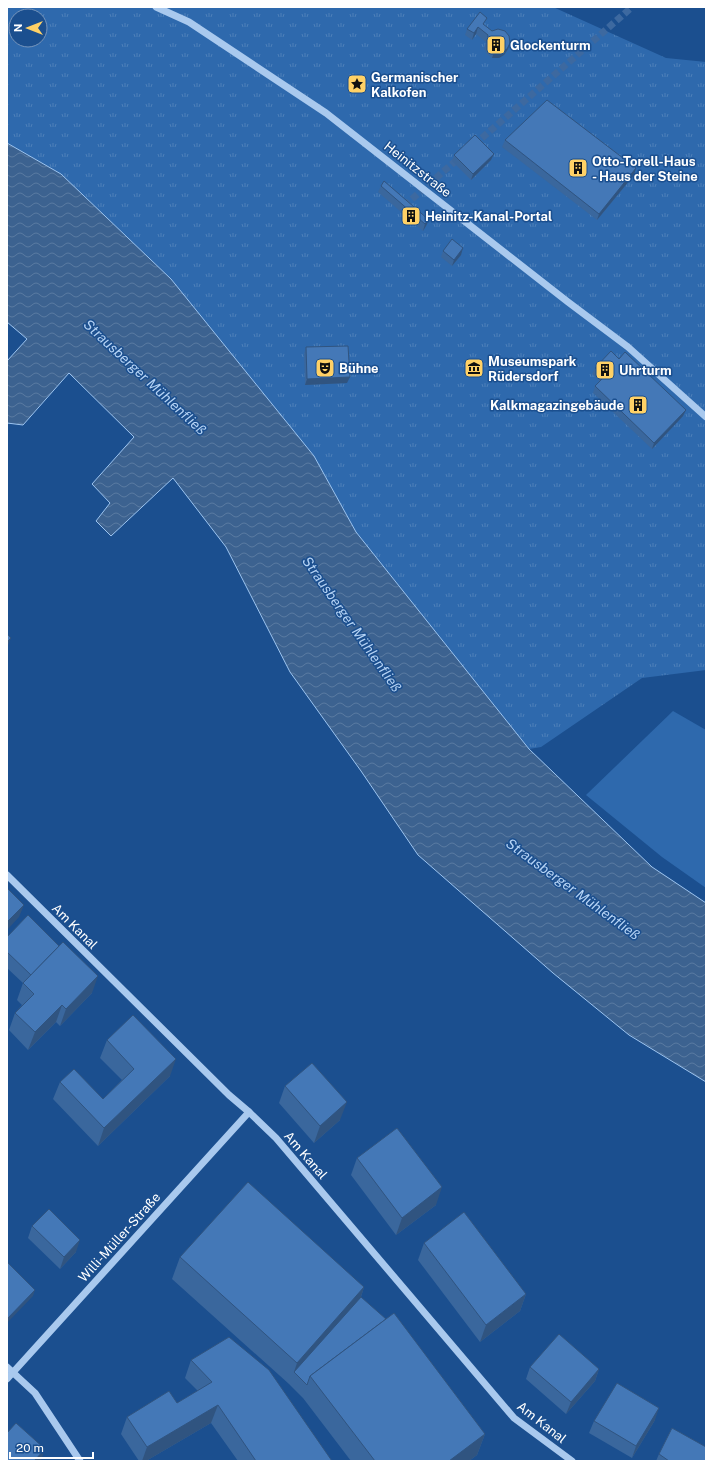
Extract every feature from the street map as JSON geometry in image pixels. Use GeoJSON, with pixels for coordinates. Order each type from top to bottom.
{"type":"FeatureCollection","features":[{"type":"Feature","properties":{"kind":"street","name":"Heinitzstraße"},"geometry":{"type":"LineString","coordinates":[[156,7],[189,22],[326,113],[628,347],[706,417]]}},
{"type":"Feature","properties":{"kind":"street","name":"Am Kanal"},"geometry":{"type":"LineString","coordinates":[[7,875],[229,1095],[276,1138],[514,1418],[572,1461]]}},
{"type":"Feature","properties":{"kind":"street","name":"Willi-Müller-Straße"},"geometry":{"type":"LineString","coordinates":[[7,1379],[10,1370],[249,1112]]}},
{"type":"Feature","properties":{"kind":"street"},"geometry":{"type":"LineString","coordinates":[[10,1370],[35,1393],[80,1461]]}},
{"type":"Feature","properties":{"kind":"green space","name":"Museumspark Rüdersdorf"},"geometry":{"type":"Polygon","coordinates":[[[7,7],[553,7],[666,58],[706,62],[706,670],[642,678],[541,747],[529,749],[356,532],[314,456],[171,279],[61,174],[7,143],[7,7]]]}},
{"type":"Feature","properties":{"kind":"green space"},"geometry":{"type":"Polygon","coordinates":[[[673,711],[706,730],[706,888],[662,857],[586,795],[673,711]]]}},
{"type":"Feature","properties":{"kind":"water","name":"Strausberger Mühlenfließ"},"geometry":{"type":"Polygon","coordinates":[[[7,143],[61,174],[171,279],[314,456],[356,532],[529,749],[652,867],[706,903],[706,1082],[629,1035],[553,973],[418,855],[361,771],[290,672],[226,547],[173,478],[111,536],[96,521],[110,503],[92,484],[134,437],[69,373],[23,425],[7,423],[7,361],[27,339],[7,322],[7,143]]]}},
{"type":"Feature","properties":{"kind":"building"},"geometry":{"type":"Polygon","coordinates":[[[480,12],[487,18],[483,24],[492,31],[498,29],[505,31],[509,36],[510,43],[507,49],[501,52],[494,52],[489,48],[487,42],[488,35],[478,27],[474,33],[467,29],[480,12]]]}},
{"type":"Feature","properties":{"kind":"building","name":"Otto-Torell-Haus - Haus der Steine"},"geometry":{"type":"Polygon","coordinates":[[[547,100],[636,168],[599,214],[505,140],[547,100]]]}},
{"type":"Feature","properties":{"kind":"building"},"geometry":{"type":"Polygon","coordinates":[[[475,135],[494,154],[473,174],[454,155],[475,135]]]}},
{"type":"Feature","properties":{"kind":"building"},"geometry":{"type":"Polygon","coordinates":[[[384,181],[429,220],[425,224],[381,186],[384,181]]]}},
{"type":"Feature","properties":{"kind":"building"},"geometry":{"type":"Polygon","coordinates":[[[452,239],[463,248],[454,260],[443,251],[452,239]]]}},
{"type":"Feature","properties":{"kind":"building","name":"Bühne"},"geometry":{"type":"Polygon","coordinates":[[[348,346],[350,377],[307,379],[306,347],[348,346]]]}},
{"type":"Feature","properties":{"kind":"building","name":"Kalkmagazingebäude"},"geometry":{"type":"Polygon","coordinates":[[[611,351],[619,359],[625,352],[686,410],[654,443],[595,386],[604,377],[595,368],[611,351]]]}},
{"type":"Feature","properties":{"kind":"building"},"geometry":{"type":"Polygon","coordinates":[[[7,634],[11,638],[7,642],[7,634]]]}},
{"type":"Feature","properties":{"kind":"building"},"geometry":{"type":"Polygon","coordinates":[[[7,888],[24,905],[7,922],[7,888]]]}},
{"type":"Feature","properties":{"kind":"building"},"geometry":{"type":"Polygon","coordinates":[[[28,915],[59,946],[31,975],[7,952],[7,937],[28,915]]]}},
{"type":"Feature","properties":{"kind":"building"},"geometry":{"type":"Polygon","coordinates":[[[63,942],[98,976],[66,1009],[62,1005],[35,1032],[15,1013],[34,994],[23,983],[63,942]]]}},
{"type":"Feature","properties":{"kind":"building"},"geometry":{"type":"Polygon","coordinates":[[[133,1015],[176,1059],[104,1128],[60,1082],[74,1069],[103,1099],[134,1069],[107,1040],[133,1015]]]}},
{"type":"Feature","properties":{"kind":"building"},"geometry":{"type":"Polygon","coordinates":[[[312,1063],[347,1102],[320,1126],[285,1086],[312,1063]]]}},
{"type":"Feature","properties":{"kind":"building"},"geometry":{"type":"Polygon","coordinates":[[[397,1128],[442,1187],[402,1218],[357,1158],[397,1128]]]}},
{"type":"Feature","properties":{"kind":"building"},"geometry":{"type":"Polygon","coordinates":[[[248,1182],[364,1287],[297,1363],[180,1257],[248,1182]]]}},
{"type":"Feature","properties":{"kind":"building"},"geometry":{"type":"Polygon","coordinates":[[[49,1209],[80,1240],[64,1257],[32,1226],[49,1209]]]}},
{"type":"Feature","properties":{"kind":"building"},"geometry":{"type":"Polygon","coordinates":[[[464,1212],[526,1294],[486,1325],[424,1243],[464,1212]]]}},
{"type":"Feature","properties":{"kind":"building"},"geometry":{"type":"Polygon","coordinates":[[[7,1262],[35,1290],[7,1319],[7,1262]]]}},
{"type":"Feature","properties":{"kind":"building"},"geometry":{"type":"Polygon","coordinates":[[[361,1297],[386,1319],[310,1376],[307,1385],[294,1372],[361,1297]]]}},
{"type":"Feature","properties":{"kind":"building"},"geometry":{"type":"Polygon","coordinates":[[[394,1313],[485,1434],[449,1461],[375,1461],[310,1376],[394,1313]]]}},
{"type":"Feature","properties":{"kind":"building"},"geometry":{"type":"Polygon","coordinates":[[[559,1334],[599,1369],[571,1402],[530,1367],[559,1334]]]}},
{"type":"Feature","properties":{"kind":"building"},"geometry":{"type":"Polygon","coordinates":[[[229,1337],[269,1370],[332,1461],[256,1461],[218,1405],[147,1447],[127,1417],[169,1391],[177,1403],[212,1382],[191,1360],[229,1337]]]}},
{"type":"Feature","properties":{"kind":"building"},"geometry":{"type":"Polygon","coordinates":[[[617,1383],[659,1408],[636,1446],[594,1421],[617,1383]]]}},
{"type":"Feature","properties":{"kind":"building"},"geometry":{"type":"Polygon","coordinates":[[[16,1423],[45,1449],[34,1461],[7,1461],[7,1433],[16,1423]]]}},
{"type":"Feature","properties":{"kind":"building"},"geometry":{"type":"Polygon","coordinates":[[[672,1428],[706,1447],[706,1461],[669,1461],[659,1454],[672,1428]]]}},
{"type":"Feature","properties":{"kind":"tunnel"},"geometry":{"type":"LineString","coordinates":[[474,145],[632,7]]}},
{"type":"Feature","properties":{"kind":"tunnel"},"geometry":{"type":"LineString","coordinates":[[404,206],[460,157]]}},
{"type":"Feature","properties":{"kind":"place","name":"Glockenturm"},"geometry":{"type":"Point","coordinates":[496,45]}},
{"type":"Feature","properties":{"kind":"place","name":"Germanischer Kalkofen"},"geometry":{"type":"Point","coordinates":[357,84]}},
{"type":"Feature","properties":{"kind":"place","name":"Otto-Torell-Haus - Haus der Steine"},"geometry":{"type":"Point","coordinates":[578,168]}},
{"type":"Feature","properties":{"kind":"place","name":"Heinitz-Kanal-Portal"},"geometry":{"type":"Point","coordinates":[411,216]}},
{"type":"Feature","properties":{"kind":"place","name":"Bühne"},"geometry":{"type":"Point","coordinates":[325,368]}},
{"type":"Feature","properties":{"kind":"place","name":"Museumspark Rüdersdorf"},"geometry":{"type":"Point","coordinates":[474,368]}},
{"type":"Feature","properties":{"kind":"place","name":"Uhrturm"},"geometry":{"type":"Point","coordinates":[605,370]}},
{"type":"Feature","properties":{"kind":"place","name":"Kalkmagazingebäude"},"geometry":{"type":"Point","coordinates":[638,405]}}]}
